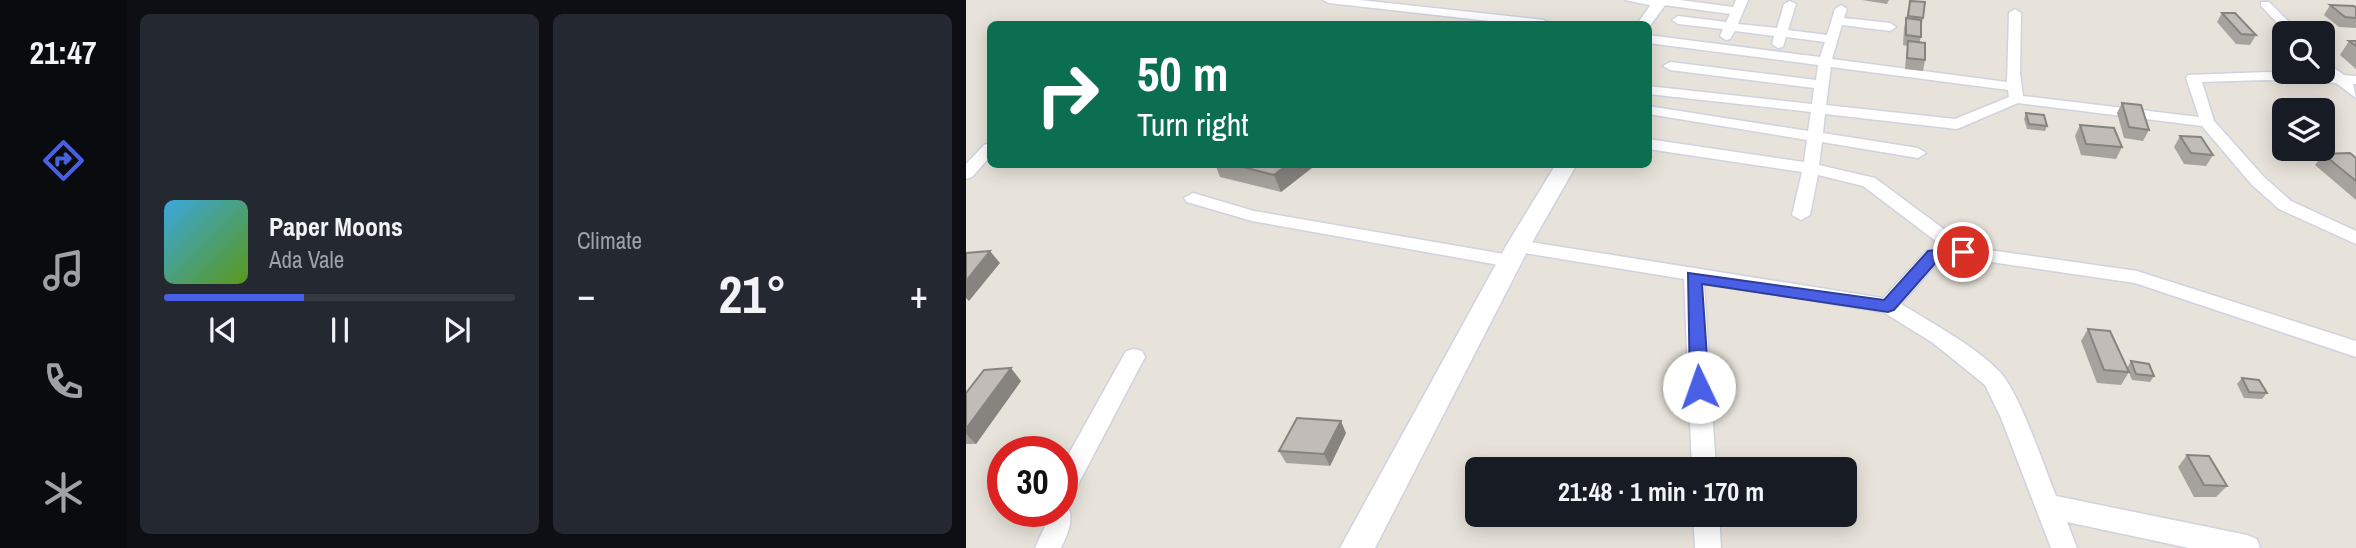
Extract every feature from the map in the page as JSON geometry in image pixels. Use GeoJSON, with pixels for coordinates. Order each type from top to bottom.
{"type":"FeatureCollection","features":[{"type":"Feature","properties":{"kind":"street"},"geometry":{"type":"LineString","coordinates":[[1329,0],[1518,21]]}},
{"type":"Feature","properties":{"kind":"street"},"geometry":{"type":"LineString","coordinates":[[1631,0],[1739,5],[1700,95]]}},
{"type":"Feature","properties":{"kind":"street"},"geometry":{"type":"LineString","coordinates":[[1646,21],[1661,2]]}},
{"type":"Feature","properties":{"kind":"street"},"geometry":{"type":"LineString","coordinates":[[1759,101],[1790,4]]}},
{"type":"Feature","properties":{"kind":"street"},"geometry":{"type":"LineString","coordinates":[[2265,4],[2282,21]]}},
{"type":"Feature","properties":{"kind":"street"},"geometry":{"type":"LineString","coordinates":[[2015,13],[2016,93]]}},
{"type":"Feature","properties":{"kind":"street"},"geometry":{"type":"LineString","coordinates":[[1801,215],[1811,168],[1825,61],[1839,15],[1890,27]]}},
{"type":"Feature","properties":{"kind":"street"},"geometry":{"type":"LineString","coordinates":[[1678,20],[1832,39]]}},
{"type":"Feature","properties":{"kind":"street"},"geometry":{"type":"LineString","coordinates":[[1652,39],[1825,61],[2207,122]]}},
{"type":"Feature","properties":{"kind":"street"},"geometry":{"type":"LineString","coordinates":[[1670,66],[1821,85]]}},
{"type":"Feature","properties":{"kind":"street"},"geometry":{"type":"LineString","coordinates":[[2356,80],[2195,76],[2207,122],[2258,181],[2286,205],[2356,238]]}},
{"type":"Feature","properties":{"kind":"street"},"geometry":{"type":"LineString","coordinates":[[2335,76],[2356,94]]}},
{"type":"Feature","properties":{"kind":"street"},"geometry":{"type":"LineString","coordinates":[[1652,90],[1957,124],[2016,93]]}},
{"type":"Feature","properties":{"kind":"street"},"geometry":{"type":"LineString","coordinates":[[1652,111],[1918,153]]}},
{"type":"Feature","properties":{"kind":"street"},"geometry":{"type":"LineString","coordinates":[[1652,145],[1811,168],[1869,182],[1963,252]]}},
{"type":"Feature","properties":{"kind":"street"},"geometry":{"type":"LineString","coordinates":[[966,174],[987,151]]}},
{"type":"Feature","properties":{"kind":"street"},"geometry":{"type":"LineString","coordinates":[[1357,548],[1514,253],[1565,168]]}},
{"type":"Feature","properties":{"kind":"street"},"geometry":{"type":"LineString","coordinates":[[1192,198],[1252,216],[1888,306],[1940,338],[1993,379],[2013,418],[2064,548]]}},
{"type":"Feature","properties":{"kind":"street"},"geometry":{"type":"LineString","coordinates":[[1888,306],[1933,255],[1963,252],[2137,277],[2356,349]]}},
{"type":"Feature","properties":{"kind":"street"},"geometry":{"type":"LineString","coordinates":[[1694,277],[1703,457]]}},
{"type":"Feature","properties":{"kind":"street"},"geometry":{"type":"LineString","coordinates":[[1078,460],[1134,357]]}},
{"type":"Feature","properties":{"kind":"street"},"geometry":{"type":"LineString","coordinates":[[2048,506],[2248,548]]}},
{"type":"Feature","properties":{"kind":"street"},"geometry":{"type":"LineString","coordinates":[[1048,548],[1058,527]]}},
{"type":"Feature","properties":{"kind":"street"},"geometry":{"type":"LineString","coordinates":[[1707,527],[1708,548]]}},
{"type":"Feature","properties":{"kind":"building"},"geometry":{"type":"Polygon","coordinates":[[[1910,1],[1925,2],[1923,18],[1908,16],[1910,1]]]}},
{"type":"Feature","properties":{"kind":"building"},"geometry":{"type":"Polygon","coordinates":[[[2330,5],[2354,6],[2356,18],[2345,17],[2330,5]]]}},
{"type":"Feature","properties":{"kind":"building"},"geometry":{"type":"Polygon","coordinates":[[[2222,13],[2235,13],[2256,35],[2241,34],[2222,13]]]}},
{"type":"Feature","properties":{"kind":"building"},"geometry":{"type":"Polygon","coordinates":[[[1906,18],[1921,20],[1921,37],[1906,35],[1906,18]]]}},
{"type":"Feature","properties":{"kind":"building"},"geometry":{"type":"Polygon","coordinates":[[[1908,41],[1925,43],[1925,60],[1907,58],[1908,41]]]}},
{"type":"Feature","properties":{"kind":"building"},"geometry":{"type":"Polygon","coordinates":[[[2122,103],[2141,105],[2149,130],[2129,127],[2122,103]]]}},
{"type":"Feature","properties":{"kind":"building"},"geometry":{"type":"Polygon","coordinates":[[[2026,113],[2044,115],[2047,126],[2029,124],[2026,113]]]}},
{"type":"Feature","properties":{"kind":"building"},"geometry":{"type":"Polygon","coordinates":[[[2080,125],[2114,128],[2122,147],[2086,144],[2080,125]]]}},
{"type":"Feature","properties":{"kind":"building"},"geometry":{"type":"Polygon","coordinates":[[[2180,136],[2201,137],[2213,155],[2191,153],[2180,136]]]}},
{"type":"Feature","properties":{"kind":"building"},"geometry":{"type":"Polygon","coordinates":[[[2350,153],[2356,158],[2356,181],[2332,161],[2335,161],[2335,154],[2350,153]]]}},
{"type":"Feature","properties":{"kind":"building"},"geometry":{"type":"Polygon","coordinates":[[[1247,168],[1283,168],[1274,175],[1247,168]]]}},
{"type":"Feature","properties":{"kind":"building"},"geometry":{"type":"Polygon","coordinates":[[[990,251],[966,281],[966,253],[990,251]]]}},
{"type":"Feature","properties":{"kind":"building"},"geometry":{"type":"Polygon","coordinates":[[[2088,329],[2110,331],[2129,372],[2104,370],[2088,329]]]}},
{"type":"Feature","properties":{"kind":"building"},"geometry":{"type":"Polygon","coordinates":[[[2131,361],[2149,364],[2154,376],[2136,374],[2131,361]]]}},
{"type":"Feature","properties":{"kind":"building"},"geometry":{"type":"Polygon","coordinates":[[[1011,368],[966,429],[966,393],[984,370],[1011,368]]]}},
{"type":"Feature","properties":{"kind":"building"},"geometry":{"type":"Polygon","coordinates":[[[2242,378],[2259,380],[2267,393],[2249,392],[2242,378]]]}},
{"type":"Feature","properties":{"kind":"building"},"geometry":{"type":"Polygon","coordinates":[[[1297,418],[1341,421],[1324,454],[1279,451],[1297,418]]]}},
{"type":"Feature","properties":{"kind":"building"},"geometry":{"type":"Polygon","coordinates":[[[2187,455],[2209,456],[2227,486],[2204,485],[2187,455]]]}},
{"type":"Feature","properties":{"kind":"route"},"geometry":{"type":"LineString","coordinates":[[1699,387],[1694,277],[1888,306],[1933,255],[1963,252]]}}]}
